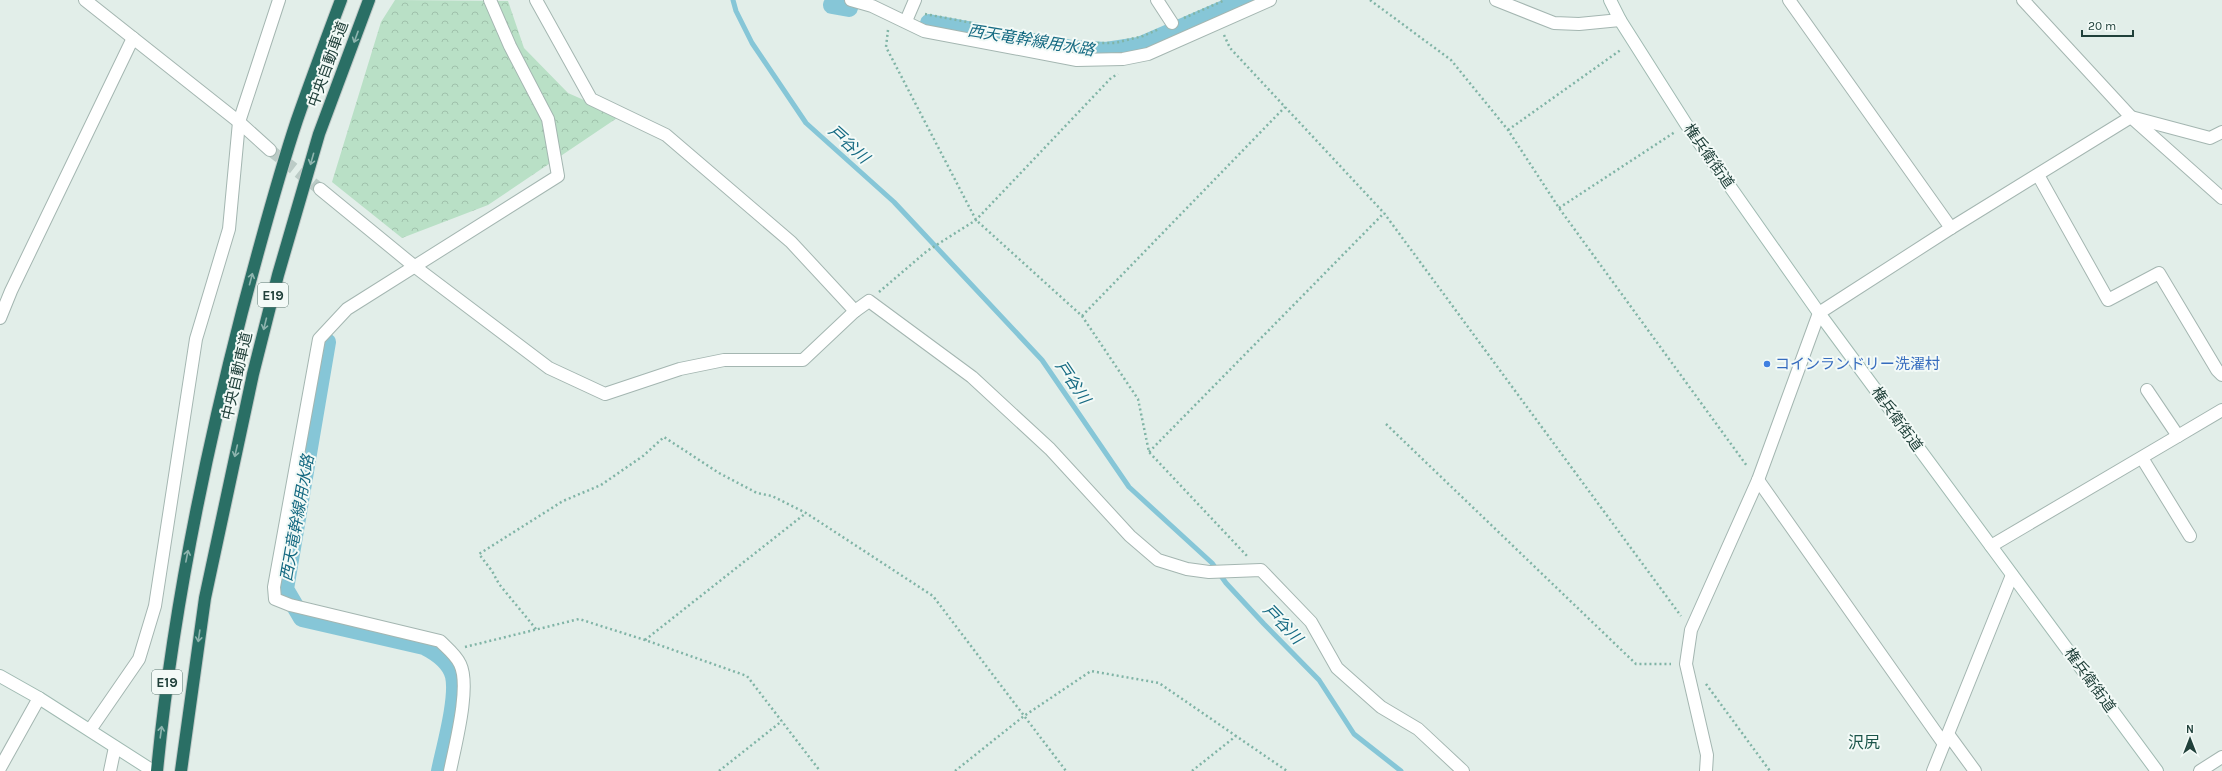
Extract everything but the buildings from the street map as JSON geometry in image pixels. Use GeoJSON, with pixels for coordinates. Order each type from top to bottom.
{"type":"FeatureCollection","features":[{"type":"Feature","properties":{"kind":"highway","name":"中央自動車道"},"geometry":{"type":"LineString","coordinates":[[157,771],[179,594],[206,460],[228,364],[255,264],[297,122],[341,0]]}},
{"type":"Feature","properties":{"kind":"highway","name":"中央自動車道"},"geometry":{"type":"LineString","coordinates":[[181,771],[205,598],[253,374],[278,275],[319,134],[369,0]]}},
{"type":"Feature","properties":{"kind":"street"},"geometry":{"type":"LineString","coordinates":[[84,0],[239,122],[270,150]]}},
{"type":"Feature","properties":{"kind":"street"},"geometry":{"type":"LineString","coordinates":[[90,730],[139,659],[156,606],[196,339],[229,229],[239,122],[280,0]]}},
{"type":"Feature","properties":{"kind":"street"},"geometry":{"type":"LineString","coordinates":[[450,771],[463,703],[464,679],[461,664],[451,651],[440,641],[290,605],[276,599],[274,587],[319,339],[347,309],[558,176],[548,119],[510,46],[490,0]]}},
{"type":"Feature","properties":{"kind":"street"},"geometry":{"type":"LineString","coordinates":[[536,0],[591,99],[666,135],[791,242],[855,311]]}},
{"type":"Feature","properties":{"kind":"street"},"geometry":{"type":"LineString","coordinates":[[851,0],[872,6],[906,21],[924,31],[1077,60],[1123,59],[1148,54],[1270,0]]}},
{"type":"Feature","properties":{"kind":"street"},"geometry":{"type":"LineString","coordinates":[[906,21],[915,0]]}},
{"type":"Feature","properties":{"kind":"street"},"geometry":{"type":"LineString","coordinates":[[1157,0],[1172,23]]}},
{"type":"Feature","properties":{"kind":"street"},"geometry":{"type":"LineString","coordinates":[[1496,0],[1554,23],[1579,24],[1620,20]]}},
{"type":"Feature","properties":{"kind":"street","name":"権兵衛街道"},"geometry":{"type":"LineString","coordinates":[[1610,0],[1620,20],[1686,124],[1819,313],[2156,771]]}},
{"type":"Feature","properties":{"kind":"street"},"geometry":{"type":"LineString","coordinates":[[1789,0],[1951,228]]}},
{"type":"Feature","properties":{"kind":"street"},"geometry":{"type":"LineString","coordinates":[[2023,0],[2131,117],[2222,198]]}},
{"type":"Feature","properties":{"kind":"street"},"geometry":{"type":"LineString","coordinates":[[0,318],[11,291],[133,38]]}},
{"type":"Feature","properties":{"kind":"street"},"geometry":{"type":"LineString","coordinates":[[1706,771],[1707,755],[1686,664],[1691,630],[1758,480],[1819,313],[1951,228],[2131,117],[2210,138],[2222,132]]}},
{"type":"Feature","properties":{"kind":"street"},"geometry":{"type":"LineString","coordinates":[[2038,175],[2108,300],[2159,273],[2217,370],[2222,375]]}},
{"type":"Feature","properties":{"kind":"street"},"geometry":{"type":"LineString","coordinates":[[320,189],[414,266],[549,368],[605,394],[680,369],[724,360],[803,360],[855,311],[869,301],[972,377],[1050,449],[1130,536],[1158,560],[1187,569],[1209,572],[1261,570],[1311,622],[1337,668],[1381,707],[1418,729],[1463,771]]}},
{"type":"Feature","properties":{"kind":"street"},"geometry":{"type":"LineString","coordinates":[[2147,390],[2178,436]]}},
{"type":"Feature","properties":{"kind":"street"},"geometry":{"type":"LineString","coordinates":[[1991,546],[2222,410]]}},
{"type":"Feature","properties":{"kind":"street"},"geometry":{"type":"LineString","coordinates":[[2142,458],[2190,536]]}},
{"type":"Feature","properties":{"kind":"street"},"geometry":{"type":"LineString","coordinates":[[1758,480],[1946,739],[1975,771]]}},
{"type":"Feature","properties":{"kind":"street"},"geometry":{"type":"LineString","coordinates":[[1933,771],[2012,575]]}},
{"type":"Feature","properties":{"kind":"street"},"geometry":{"type":"LineString","coordinates":[[0,676],[39,698],[153,771]]}},
{"type":"Feature","properties":{"kind":"street"},"geometry":{"type":"LineString","coordinates":[[0,768],[39,698]]}},
{"type":"Feature","properties":{"kind":"street"},"geometry":{"type":"LineString","coordinates":[[110,771],[115,747]]}},
{"type":"Feature","properties":{"kind":"street"},"geometry":{"type":"LineString","coordinates":[[2200,771],[2222,757]]}},
{"type":"Feature","properties":{"kind":"path"},"geometry":{"type":"LineString","coordinates":[[906,21],[925,14],[1078,43],[1116,43],[1143,36],[1225,0]]}},
{"type":"Feature","properties":{"kind":"path"},"geometry":{"type":"LineString","coordinates":[[1370,0],[1451,60],[1508,130],[1559,208],[1758,480]]}},
{"type":"Feature","properties":{"kind":"path"},"geometry":{"type":"LineString","coordinates":[[872,6],[888,30],[886,47],[976,220],[1082,316],[1138,399],[1149,452],[1261,570]]}},
{"type":"Feature","properties":{"kind":"path"},"geometry":{"type":"LineString","coordinates":[[1218,24],[1230,48],[1384,213],[1691,630]]}},
{"type":"Feature","properties":{"kind":"path"},"geometry":{"type":"LineString","coordinates":[[1508,130],[1633,41]]}},
{"type":"Feature","properties":{"kind":"path"},"geometry":{"type":"LineString","coordinates":[[869,301],[927,251],[976,220],[1111,78],[1124,70]]}},
{"type":"Feature","properties":{"kind":"path"},"geometry":{"type":"LineString","coordinates":[[1082,316],[1285,107]]}},
{"type":"Feature","properties":{"kind":"path"},"geometry":{"type":"LineString","coordinates":[[1559,208],[1686,124]]}},
{"type":"Feature","properties":{"kind":"path"},"geometry":{"type":"LineString","coordinates":[[1149,452],[1384,213]]}},
{"type":"Feature","properties":{"kind":"path"},"geometry":{"type":"LineString","coordinates":[[1386,424],[1636,664],[1686,664]]}},
{"type":"Feature","properties":{"kind":"path"},"geometry":{"type":"LineString","coordinates":[[536,629],[499,584],[492,571],[479,554],[563,501],[601,485],[643,456],[664,437],[719,473],[757,493],[772,496],[806,513],[933,596],[1066,771]]}},
{"type":"Feature","properties":{"kind":"path"},"geometry":{"type":"LineString","coordinates":[[645,640],[806,513]]}},
{"type":"Feature","properties":{"kind":"path"},"geometry":{"type":"LineString","coordinates":[[451,651],[579,619],[645,640],[747,676],[820,771]]}},
{"type":"Feature","properties":{"kind":"path"},"geometry":{"type":"LineString","coordinates":[[955,771],[1024,716],[1091,671],[1159,683],[1287,771]]}},
{"type":"Feature","properties":{"kind":"path"},"geometry":{"type":"LineString","coordinates":[[1703,680],[1770,771]]}},
{"type":"Feature","properties":{"kind":"path"},"geometry":{"type":"LineString","coordinates":[[719,771],[782,721]]}},
{"type":"Feature","properties":{"kind":"path"},"geometry":{"type":"LineString","coordinates":[[1192,771],[1236,736]]}},
{"type":"Feature","properties":{"kind":"green space"},"geometry":{"type":"Polygon","coordinates":[[[395,0],[508,1],[524,48],[568,93],[620,116],[488,205],[402,238],[332,182],[381,22],[395,0]]]}},
{"type":"Feature","properties":{"kind":"waterway","name":"戸谷川"},"geometry":{"type":"LineString","coordinates":[[733,0],[736,11],[752,43],[806,123],[894,202],[1042,360],[1129,487],[1212,563],[1226,583],[1319,680],[1354,734],[1401,771]]}},
{"type":"Feature","properties":{"kind":"waterway","name":"西天竜幹線用水路"},"geometry":{"type":"LineString","coordinates":[[929,23],[1072,49],[1106,51],[1139,46],[1245,0]]}},
{"type":"Feature","properties":{"kind":"waterway","name":"西天竜幹線用水路"},"geometry":{"type":"LineString","coordinates":[[832,5],[849,8]]}},
{"type":"Feature","properties":{"kind":"waterway","name":"西天竜幹線用水路"},"geometry":{"type":"LineString","coordinates":[[327,342],[285,589],[302,618],[424,646],[438,654],[446,661],[454,676],[455,697],[451,723],[440,771]]}},
{"type":"Feature","properties":{"kind":"tunnel"},"geometry":{"type":"LineString","coordinates":[[270,150],[320,189]]}},
{"type":"Feature","properties":{"kind":"place","name":"コインランドリー洗濯村"},"geometry":{"type":"Point","coordinates":[1767,364]}},
{"type":"Feature","properties":{"kind":"district","name":"沢尻"},"geometry":{"type":"Point","coordinates":[1864,742]}}]}
